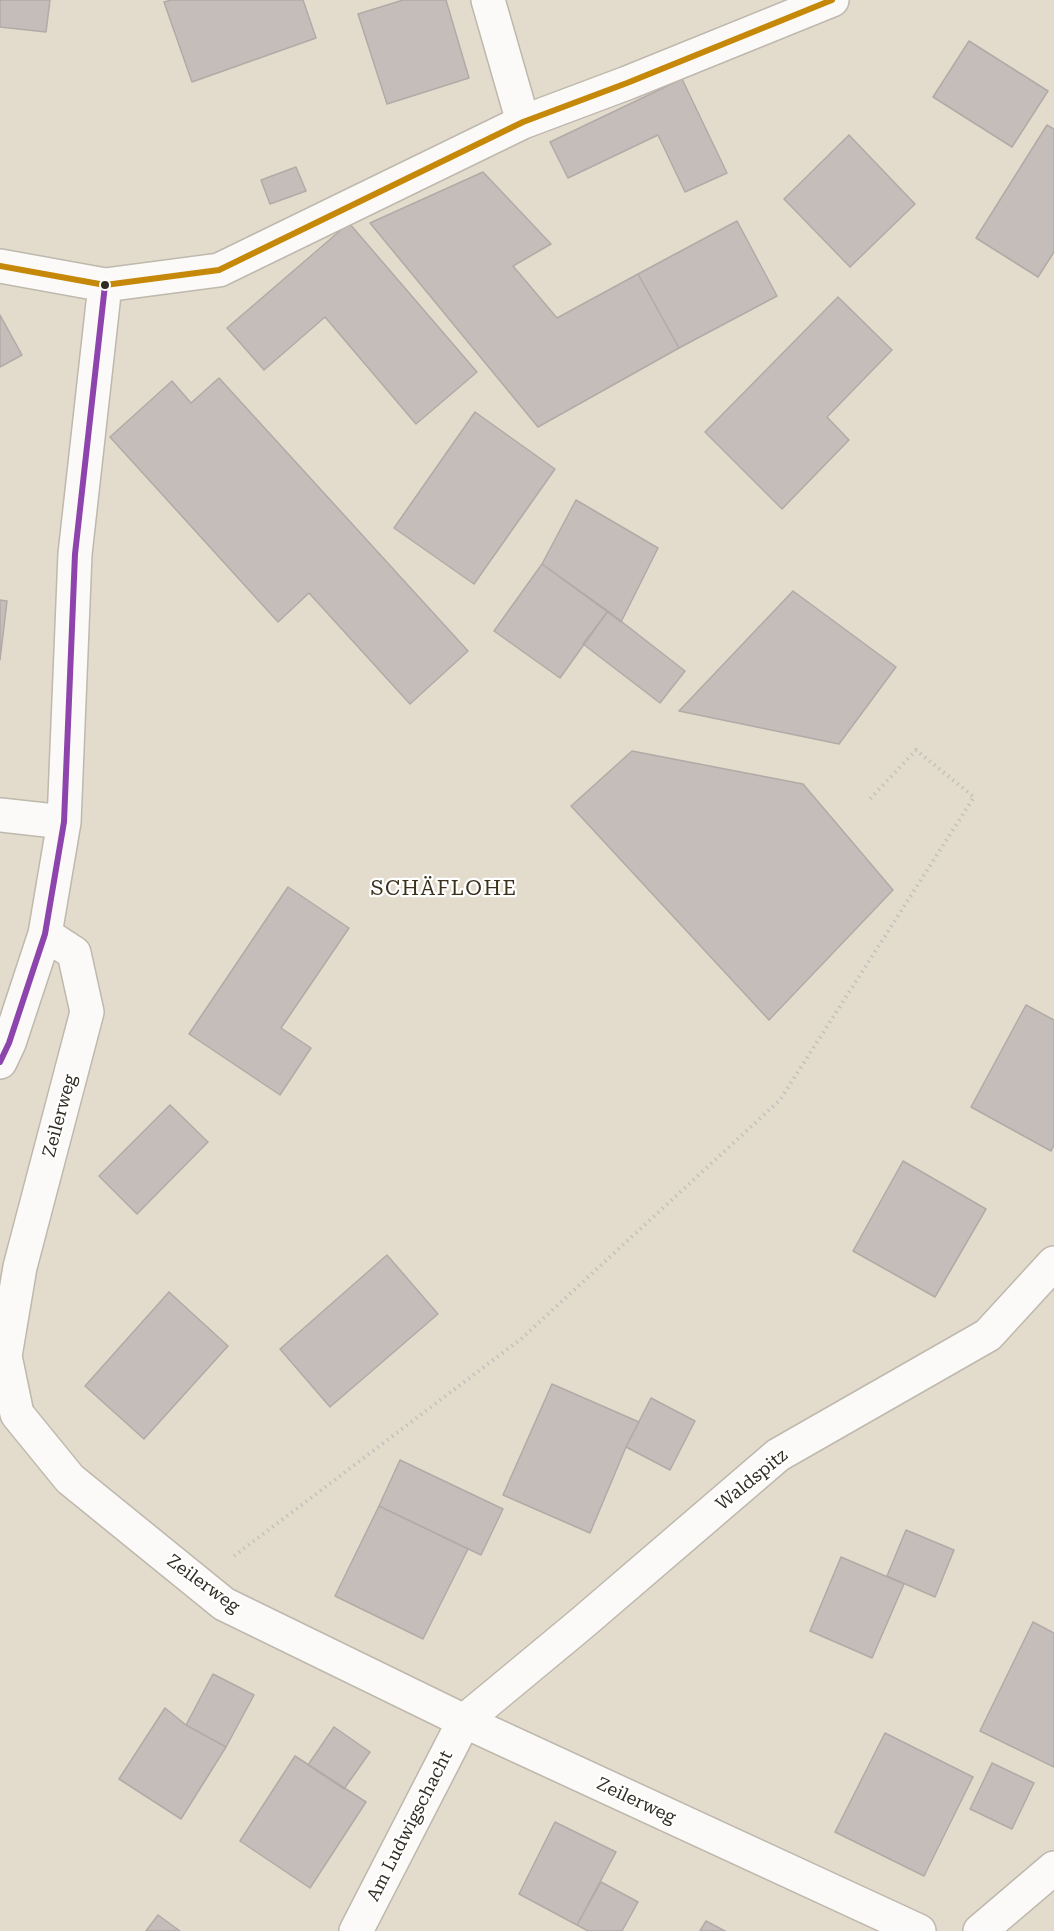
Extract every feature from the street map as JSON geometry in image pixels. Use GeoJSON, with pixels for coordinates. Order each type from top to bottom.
{"type":"FeatureCollection","features":[{"type":"Feature","properties":{"kind":"street"},"geometry":{"type":"LineString","coordinates":[[488,0],[523,123]]}},
{"type":"Feature","properties":{"kind":"street"},"geometry":{"type":"LineString","coordinates":[[0,266],[105,285],[219,270],[523,123],[832,0]]}},
{"type":"Feature","properties":{"kind":"street"},"geometry":{"type":"LineString","coordinates":[[0,1062],[9,1043],[45,934],[64,822],[75,554],[105,285]]}},
{"type":"Feature","properties":{"kind":"street"},"geometry":{"type":"LineString","coordinates":[[0,815],[64,822]]}},
{"type":"Feature","properties":{"kind":"street","name":"Zeilerweg"},"geometry":{"type":"LineString","coordinates":[[45,934],[74,953],[87,1012],[18,1278],[5,1356],[18,1414],[70,1479],[224,1604],[464,1721],[919,1931]]}},
{"type":"Feature","properties":{"kind":"street","name":"Waldspitz"},"geometry":{"type":"LineString","coordinates":[[464,1721],[778,1455],[988,1335],[1054,1263]]}},
{"type":"Feature","properties":{"kind":"street","name":"Am Ludwigschacht"},"geometry":{"type":"LineString","coordinates":[[356,1931],[464,1721]]}},
{"type":"Feature","properties":{"kind":"street"},"geometry":{"type":"LineString","coordinates":[[980,1931],[1054,1868]]}},
{"type":"Feature","properties":{"kind":"path"},"geometry":{"type":"LineString","coordinates":[[198,1584],[521,1339],[780,1100],[974,797],[916,750],[870,799]]}},
{"type":"Feature","properties":{"kind":"building"},"geometry":{"type":"Polygon","coordinates":[[[0,0],[50,0],[46,32],[0,27],[0,0]]]}},
{"type":"Feature","properties":{"kind":"building"},"geometry":{"type":"Polygon","coordinates":[[[171,0],[303,0],[316,38],[192,82],[164,2],[171,0]]]}},
{"type":"Feature","properties":{"kind":"building"},"geometry":{"type":"Polygon","coordinates":[[[403,0],[446,0],[469,78],[387,104],[358,14],[403,0]]]}},
{"type":"Feature","properties":{"kind":"building"},"geometry":{"type":"Polygon","coordinates":[[[969,41],[1048,91],[1012,147],[933,97],[969,41]]]}},
{"type":"Feature","properties":{"kind":"building"},"geometry":{"type":"Polygon","coordinates":[[[682,79],[727,173],[685,192],[658,135],[568,178],[550,142],[682,79]]]}},
{"type":"Feature","properties":{"kind":"building"},"geometry":{"type":"Polygon","coordinates":[[[1047,125],[1054,129],[1054,252],[1038,277],[976,238],[1047,125]]]}},
{"type":"Feature","properties":{"kind":"building"},"geometry":{"type":"Polygon","coordinates":[[[849,135],[915,204],[850,267],[784,199],[849,135]]]}},
{"type":"Feature","properties":{"kind":"building"},"geometry":{"type":"Polygon","coordinates":[[[296,167],[306,191],[270,204],[261,180],[296,167]]]}},
{"type":"Feature","properties":{"kind":"building"},"geometry":{"type":"Polygon","coordinates":[[[483,172],[551,244],[513,266],[557,318],[638,274],[679,348],[538,427],[370,223],[483,172]]]}},
{"type":"Feature","properties":{"kind":"building"},"geometry":{"type":"Polygon","coordinates":[[[737,221],[777,296],[679,348],[638,274],[737,221]]]}},
{"type":"Feature","properties":{"kind":"building"},"geometry":{"type":"Polygon","coordinates":[[[349,223],[477,372],[416,424],[325,317],[264,370],[227,328],[349,223]]]}},
{"type":"Feature","properties":{"kind":"building"},"geometry":{"type":"Polygon","coordinates":[[[838,297],[892,350],[827,417],[849,440],[782,509],[705,432],[838,297]]]}},
{"type":"Feature","properties":{"kind":"building"},"geometry":{"type":"Polygon","coordinates":[[[0,315],[22,355],[0,367],[0,315]]]}},
{"type":"Feature","properties":{"kind":"building"},"geometry":{"type":"Polygon","coordinates":[[[219,378],[468,651],[410,704],[309,593],[278,622],[110,437],[172,381],[191,403],[219,378]]]}},
{"type":"Feature","properties":{"kind":"building"},"geometry":{"type":"Polygon","coordinates":[[[475,412],[555,469],[474,584],[394,528],[475,412]]]}},
{"type":"Feature","properties":{"kind":"building"},"geometry":{"type":"Polygon","coordinates":[[[576,500],[658,548],[621,622],[542,564],[576,500]]]}},
{"type":"Feature","properties":{"kind":"building"},"geometry":{"type":"Polygon","coordinates":[[[542,564],[608,611],[560,678],[494,631],[542,564]]]}},
{"type":"Feature","properties":{"kind":"building"},"geometry":{"type":"Polygon","coordinates":[[[793,591],[896,667],[839,744],[679,711],[793,591]]]}},
{"type":"Feature","properties":{"kind":"building"},"geometry":{"type":"Polygon","coordinates":[[[0,600],[7,601],[0,660],[0,600]]]}},
{"type":"Feature","properties":{"kind":"building"},"geometry":{"type":"Polygon","coordinates":[[[608,611],[685,671],[660,703],[583,644],[608,611]]]}},
{"type":"Feature","properties":{"kind":"building"},"geometry":{"type":"Polygon","coordinates":[[[632,751],[803,784],[893,890],[769,1020],[571,806],[632,751]]]}},
{"type":"Feature","properties":{"kind":"building"},"geometry":{"type":"Polygon","coordinates":[[[288,887],[349,928],[281,1028],[311,1048],[280,1095],[189,1034],[288,887]]]}},
{"type":"Feature","properties":{"kind":"building"},"geometry":{"type":"Polygon","coordinates":[[[1026,1005],[1054,1020],[1054,1145],[1051,1151],[971,1107],[1026,1005]]]}},
{"type":"Feature","properties":{"kind":"building"},"geometry":{"type":"Polygon","coordinates":[[[170,1105],[208,1142],[137,1214],[99,1176],[170,1105]]]}},
{"type":"Feature","properties":{"kind":"building"},"geometry":{"type":"Polygon","coordinates":[[[903,1161],[986,1209],[935,1297],[853,1251],[903,1161]]]}},
{"type":"Feature","properties":{"kind":"building"},"geometry":{"type":"Polygon","coordinates":[[[387,1255],[438,1314],[330,1407],[280,1349],[387,1255]]]}},
{"type":"Feature","properties":{"kind":"building"},"geometry":{"type":"Polygon","coordinates":[[[169,1292],[228,1346],[144,1439],[85,1386],[169,1292]]]}},
{"type":"Feature","properties":{"kind":"building"},"geometry":{"type":"Polygon","coordinates":[[[552,1384],[639,1422],[590,1533],[503,1495],[552,1384]]]}},
{"type":"Feature","properties":{"kind":"building"},"geometry":{"type":"Polygon","coordinates":[[[651,1398],[695,1421],[670,1470],[626,1447],[651,1398]]]}},
{"type":"Feature","properties":{"kind":"building"},"geometry":{"type":"Polygon","coordinates":[[[400,1460],[503,1509],[481,1555],[379,1506],[400,1460]]]}},
{"type":"Feature","properties":{"kind":"building"},"geometry":{"type":"Polygon","coordinates":[[[379,1506],[468,1549],[423,1639],[335,1596],[379,1506]]]}},
{"type":"Feature","properties":{"kind":"building"},"geometry":{"type":"Polygon","coordinates":[[[906,1530],[954,1550],[935,1597],[887,1576],[906,1530]]]}},
{"type":"Feature","properties":{"kind":"building"},"geometry":{"type":"Polygon","coordinates":[[[841,1557],[904,1584],[872,1658],[810,1631],[841,1557]]]}},
{"type":"Feature","properties":{"kind":"building"},"geometry":{"type":"Polygon","coordinates":[[[1033,1622],[1054,1633],[1054,1767],[980,1731],[1033,1622]]]}},
{"type":"Feature","properties":{"kind":"building"},"geometry":{"type":"Polygon","coordinates":[[[213,1674],[254,1695],[226,1747],[186,1725],[213,1674]]]}},
{"type":"Feature","properties":{"kind":"building"},"geometry":{"type":"Polygon","coordinates":[[[165,1708],[186,1725],[226,1747],[181,1819],[119,1779],[165,1708]]]}},
{"type":"Feature","properties":{"kind":"building"},"geometry":{"type":"Polygon","coordinates":[[[334,1727],[370,1752],[344,1789],[308,1765],[334,1727]]]}},
{"type":"Feature","properties":{"kind":"building"},"geometry":{"type":"Polygon","coordinates":[[[885,1733],[973,1777],[924,1876],[835,1832],[885,1733]]]}},
{"type":"Feature","properties":{"kind":"building"},"geometry":{"type":"Polygon","coordinates":[[[295,1756],[366,1802],[310,1888],[240,1841],[295,1756]]]}},
{"type":"Feature","properties":{"kind":"building"},"geometry":{"type":"Polygon","coordinates":[[[992,1763],[1034,1783],[1012,1829],[970,1809],[992,1763]]]}},
{"type":"Feature","properties":{"kind":"building"},"geometry":{"type":"Polygon","coordinates":[[[555,1822],[616,1852],[577,1925],[519,1894],[555,1822]]]}},
{"type":"Feature","properties":{"kind":"building"},"geometry":{"type":"Polygon","coordinates":[[[601,1882],[638,1902],[622,1931],[588,1931],[577,1925],[601,1882]]]}},
{"type":"Feature","properties":{"kind":"building"},"geometry":{"type":"Polygon","coordinates":[[[158,1915],[180,1931],[146,1931],[158,1915]]]}},
{"type":"Feature","properties":{"kind":"building"},"geometry":{"type":"Polygon","coordinates":[[[706,1921],[725,1931],[700,1931],[706,1921]]]}},
{"type":"Feature","properties":{"kind":"transit line"},"geometry":{"type":"LineString","coordinates":[[0,266],[105,285],[219,270],[523,122],[627,83],[832,0]]}},
{"type":"Feature","properties":{"kind":"transit line"},"geometry":{"type":"LineString","coordinates":[[0,1062],[9,1043],[45,934],[64,822],[75,554],[105,285]]}},
{"type":"Feature","properties":{"kind":"district","name":"SCHÄFLOHE"},"geometry":{"type":"Point","coordinates":[444,889]}}]}
